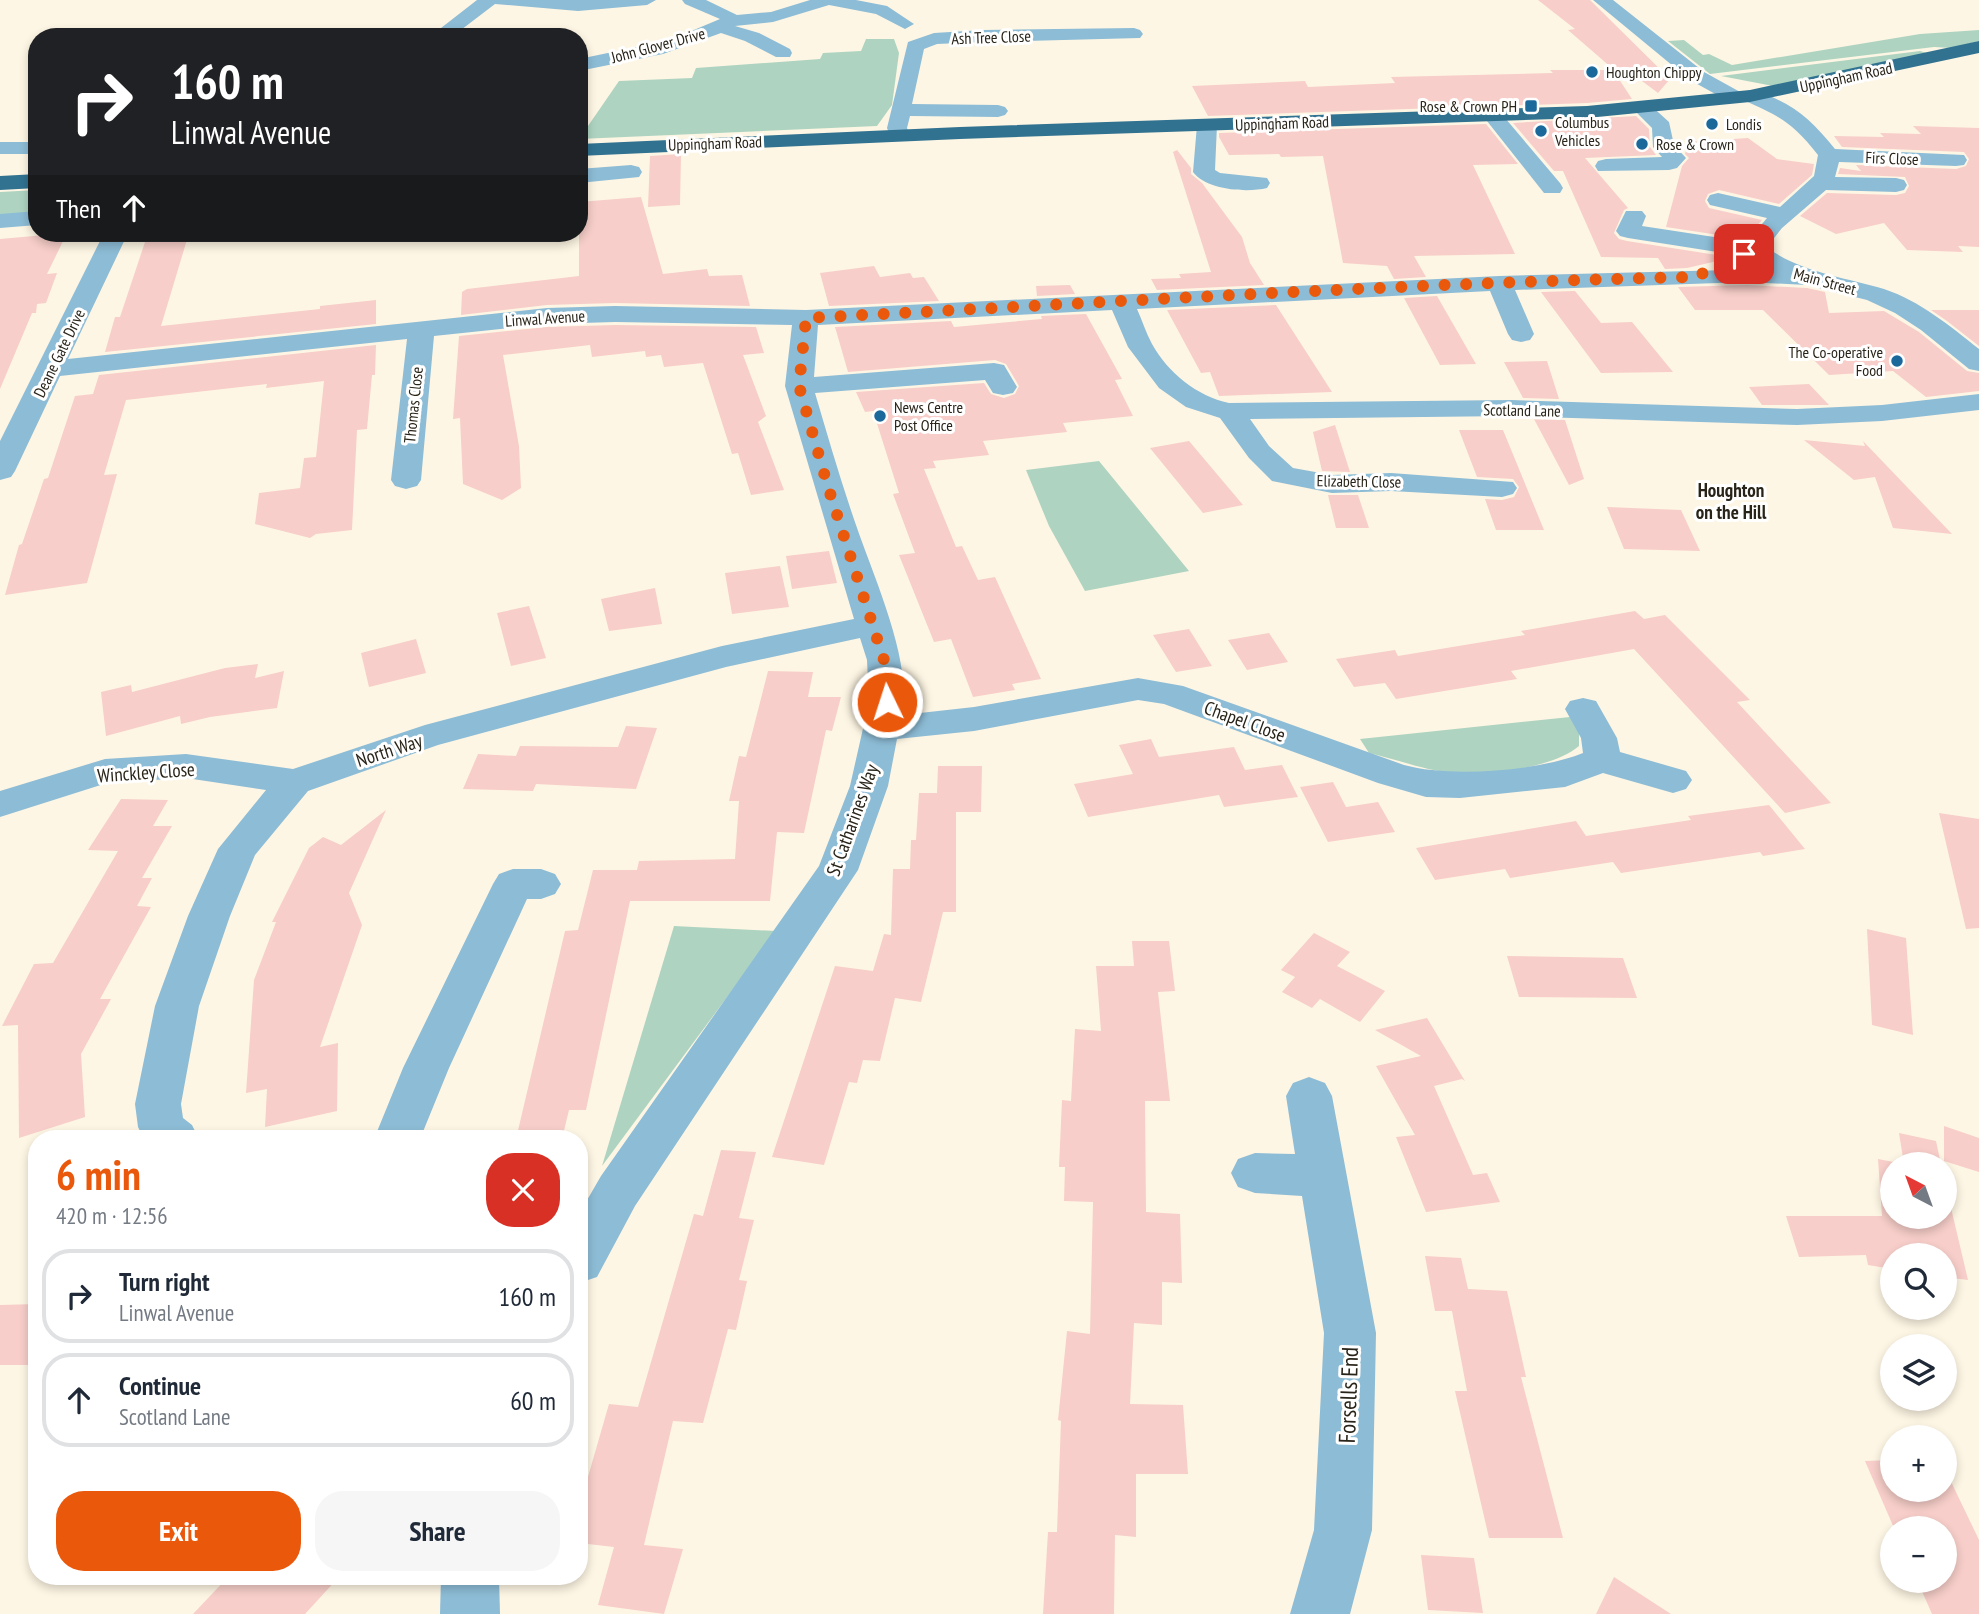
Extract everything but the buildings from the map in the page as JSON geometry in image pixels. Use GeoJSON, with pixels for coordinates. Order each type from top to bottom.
{"type":"FeatureCollection","features":[{"type":"Feature","properties":{"kind":"highway","name":"Uppingham Road"},"geometry":{"type":"LineString","coordinates":[[588,150],[1493,116],[1641,107],[1743,97],[1979,47]]}},
{"type":"Feature","properties":{"kind":"highway"},"geometry":{"type":"LineString","coordinates":[[0,183],[28,181]]}},
{"type":"Feature","properties":{"kind":"street"},"geometry":{"type":"LineString","coordinates":[[452,28],[489,0]]}},
{"type":"Feature","properties":{"kind":"street"},"geometry":{"type":"LineString","coordinates":[[503,0],[578,6],[647,0]]}},
{"type":"Feature","properties":{"kind":"street","name":"John Glover Drive"},"geometry":{"type":"LineString","coordinates":[[588,63],[677,43],[725,24],[729,16],[691,0]]}},
{"type":"Feature","properties":{"kind":"street"},"geometry":{"type":"LineString","coordinates":[[725,24],[773,17],[828,0],[881,9],[905,23]]}},
{"type":"Feature","properties":{"kind":"street"},"geometry":{"type":"LineString","coordinates":[[1602,0],[1697,76],[1743,97],[1779,108],[1804,124],[1813,185],[1838,206]]}},
{"type":"Feature","properties":{"kind":"street"},"geometry":{"type":"LineString","coordinates":[[725,24],[783,53]]}},
{"type":"Feature","properties":{"kind":"street","name":"Ash Tree Close"},"geometry":{"type":"LineString","coordinates":[[899,136],[897,128],[915,46],[934,39],[983,36],[1134,34]]}},
{"type":"Feature","properties":{"kind":"street"},"geometry":{"type":"LineString","coordinates":[[588,56],[596,56],[602,60]]}},
{"type":"Feature","properties":{"kind":"street"},"geometry":{"type":"LineString","coordinates":[[1606,166],[1669,163],[1675,158],[1664,147],[1662,126],[1641,107]]}},
{"type":"Feature","properties":{"kind":"street"},"geometry":{"type":"LineString","coordinates":[[901,110],[999,111]]}},
{"type":"Feature","properties":{"kind":"street"},"geometry":{"type":"LineString","coordinates":[[1493,116],[1552,188]]}},
{"type":"Feature","properties":{"kind":"street"},"geometry":{"type":"LineString","coordinates":[[1207,125],[1205,172],[1214,179],[1259,183]]}},
{"type":"Feature","properties":{"kind":"street"},"geometry":{"type":"LineString","coordinates":[[0,148],[28,148]]}},
{"type":"Feature","properties":{"kind":"street","name":"Firs Close"},"geometry":{"type":"LineString","coordinates":[[1813,185],[1956,160]]}},
{"type":"Feature","properties":{"kind":"street"},"geometry":{"type":"LineString","coordinates":[[588,175],[631,172]]}},
{"type":"Feature","properties":{"kind":"street"},"geometry":{"type":"LineString","coordinates":[[1718,200],[1813,185],[1887,179]]}},
{"type":"Feature","properties":{"kind":"street"},"geometry":{"type":"LineString","coordinates":[[1756,251],[1756,245],[1763,235],[1813,185]]}},
{"type":"Feature","properties":{"kind":"street"},"geometry":{"type":"LineString","coordinates":[[1668,236],[1675,211]]}},
{"type":"Feature","properties":{"kind":"street"},"geometry":{"type":"LineString","coordinates":[[1633,216],[1628,230],[1756,251]]}},
{"type":"Feature","properties":{"kind":"street"},"geometry":{"type":"LineString","coordinates":[[0,221],[28,219]]}},
{"type":"Feature","properties":{"kind":"street","name":"Deane Gate Drive"},"geometry":{"type":"LineString","coordinates":[[0,471],[112,242]]}},
{"type":"Feature","properties":{"kind":"street"},"geometry":{"type":"LineString","coordinates":[[1698,277],[1715,264],[1756,251]]}},
{"type":"Feature","properties":{"kind":"street","name":"Main Street"},"geometry":{"type":"LineString","coordinates":[[1756,251],[1782,269],[1804,278],[1878,295],[1912,312],[1979,363]]}},
{"type":"Feature","properties":{"kind":"street"},"geometry":{"type":"LineString","coordinates":[[1119,302],[1748,275],[1804,278]]}},
{"type":"Feature","properties":{"kind":"street"},"geometry":{"type":"LineString","coordinates":[[1499,284],[1521,334]]}},
{"type":"Feature","properties":{"kind":"street","name":"Linwal Avenue"},"geometry":{"type":"LineString","coordinates":[[52,369],[547,316],[601,314],[806,318],[1119,302]]}},
{"type":"Feature","properties":{"kind":"street","name":"Scotland Lane"},"geometry":{"type":"LineString","coordinates":[[1119,302],[1130,320],[1138,343],[1184,398],[1207,407],[1229,411],[1511,408],[1797,417],[1882,413],[1979,402]]}},
{"type":"Feature","properties":{"kind":"street","name":"St Catharines Way"},"geometry":{"type":"LineString","coordinates":[[588,1238],[838,870],[869,786],[887,702],[884,660],[799,386],[806,318]]}},
{"type":"Feature","properties":{"kind":"street","name":"Thomas Close"},"geometry":{"type":"LineString","coordinates":[[406,480],[421,331]]}},
{"type":"Feature","properties":{"kind":"street"},"geometry":{"type":"LineString","coordinates":[[799,386],[995,371],[1003,387]]}},
{"type":"Feature","properties":{"kind":"street","name":"Elizabeth Close"},"geometry":{"type":"LineString","coordinates":[[1229,411],[1259,452],[1283,475],[1332,484],[1391,482],[1437,472],[1502,488]]}},
{"type":"Feature","properties":{"kind":"street","name":"North Way"},"geometry":{"type":"LineString","coordinates":[[295,782],[425,737],[722,657],[872,625]]}},
{"type":"Feature","properties":{"kind":"street","name":"Chapel Close"},"geometry":{"type":"LineString","coordinates":[[881,729],[974,719],[1138,689],[1170,694],[1391,774],[1426,784],[1460,785],[1565,774],[1603,759]]}},
{"type":"Feature","properties":{"kind":"street"},"geometry":{"type":"LineString","coordinates":[[1583,709],[1599,738],[1603,759],[1635,771],[1673,780]]}},
{"type":"Feature","properties":{"kind":"street","name":"Winckley Close"},"geometry":{"type":"LineString","coordinates":[[0,804],[105,771],[186,766],[295,782]]}},
{"type":"Feature","properties":{"kind":"street"},"geometry":{"type":"LineString","coordinates":[[165,1130],[161,1127],[158,1104],[177,1006],[209,916],[238,849],[295,782]]}},
{"type":"Feature","properties":{"kind":"street"},"geometry":{"type":"LineString","coordinates":[[401,1130],[426,1068],[513,884],[541,884]]}},
{"type":"Feature","properties":{"kind":"street","name":"Forsells End"},"geometry":{"type":"LineString","coordinates":[[1309,1096],[1350,1333],[1343,1530],[1321,1614]]}},
{"type":"Feature","properties":{"kind":"street"},"geometry":{"type":"LineString","coordinates":[[1255,1172],[1323,1176]]}},
{"type":"Feature","properties":{"kind":"street"},"geometry":{"type":"LineString","coordinates":[[470,1585],[470,1614]]}},
{"type":"Feature","properties":{"kind":"green space"},"geometry":{"type":"Polygon","coordinates":[[[1979,30],[1979,41],[1952,48],[1934,47],[1710,74],[1668,41],[1684,40],[1703,55],[1709,54],[1732,65],[1920,34],[1979,30]]]}},
{"type":"Feature","properties":{"kind":"green space"},"geometry":{"type":"Polygon","coordinates":[[[866,39],[894,39],[899,53],[892,105],[877,126],[588,139],[588,126],[619,81],[692,78],[696,68],[820,59],[823,53],[861,51],[866,39]]]}},
{"type":"Feature","properties":{"kind":"green space"},"geometry":{"type":"Polygon","coordinates":[[[1920,51],[1927,53],[1773,86],[1721,76],[1920,51]]]}},
{"type":"Feature","properties":{"kind":"green space"},"geometry":{"type":"Polygon","coordinates":[[[28,190],[28,215],[0,217],[0,192],[28,190]]]}},
{"type":"Feature","properties":{"kind":"green space"},"geometry":{"type":"Polygon","coordinates":[[[1099,461],[1189,571],[1085,591],[1049,526],[1026,470],[1099,461]]]}},
{"type":"Feature","properties":{"kind":"green space"},"geometry":{"type":"Polygon","coordinates":[[[1570,717],[1579,729],[1579,746],[1553,760],[1502,772],[1468,774],[1433,770],[1369,753],[1360,739],[1570,717]]]}},
{"type":"Feature","properties":{"kind":"green space"},"geometry":{"type":"Polygon","coordinates":[[[674,926],[776,931],[602,1166],[674,926]]]}},
{"type":"Feature","properties":{"kind":"place","name":"Houghton Chippy"},"geometry":{"type":"Point","coordinates":[1592,72]}},
{"type":"Feature","properties":{"kind":"place","name":"Rose & Crown PH"},"geometry":{"type":"Point","coordinates":[1531,106]}},
{"type":"Feature","properties":{"kind":"place","name":"Londis"},"geometry":{"type":"Point","coordinates":[1712,124]}},
{"type":"Feature","properties":{"kind":"place","name":"Columbus Vehicles"},"geometry":{"type":"Point","coordinates":[1541,131]}},
{"type":"Feature","properties":{"kind":"place","name":"Rose & Crown"},"geometry":{"type":"Point","coordinates":[1642,144]}},
{"type":"Feature","properties":{"kind":"place","name":"The Co-operative Food"},"geometry":{"type":"Point","coordinates":[1897,361]}},
{"type":"Feature","properties":{"kind":"place","name":"News Centre Post Office"},"geometry":{"type":"Point","coordinates":[880,416]}},
{"type":"Feature","properties":{"kind":"district","name":"Houghton on the Hill"},"geometry":{"type":"Point","coordinates":[1731,501]}},
{"type":"Feature","properties":{"kind":"route"},"geometry":{"type":"LineString","coordinates":[[887,702],[884,660],[828,487],[799,386],[806,318],[1367,288],[1698,277],[1715,264],[1744,254]]}}]}
